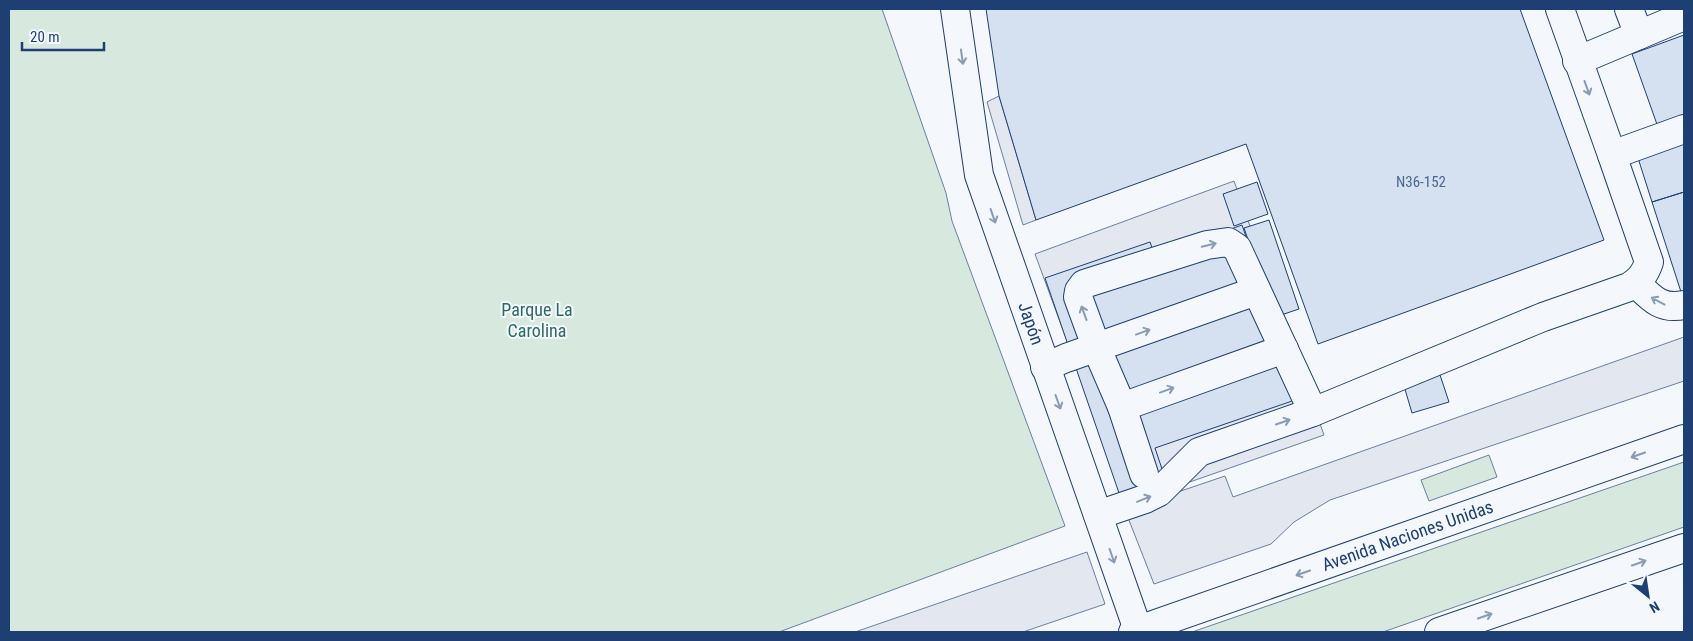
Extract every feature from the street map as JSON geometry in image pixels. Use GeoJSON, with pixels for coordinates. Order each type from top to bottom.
{"type":"FeatureCollection","features":[{"type":"Feature","properties":{"kind":"main road","name":"Japón"},"geometry":{"type":"LineString","coordinates":[[955,9],[979,175],[1098,515],[1135,631]]}},
{"type":"Feature","properties":{"kind":"main road"},"geometry":{"type":"LineString","coordinates":[[1098,515],[1145,499],[1159,492],[1199,452],[1312,412],[1543,317],[1629,288],[1636,283],[1646,272],[1649,262],[1560,9]]}},
{"type":"Feature","properties":{"kind":"main road"},"geometry":{"type":"LineString","coordinates":[[1629,9],[1639,35]]}},
{"type":"Feature","properties":{"kind":"main road"},"geometry":{"type":"LineString","coordinates":[[1577,61],[1684,16]]}},
{"type":"Feature","properties":{"kind":"main road"},"geometry":{"type":"LineString","coordinates":[[1612,155],[1684,129]]}},
{"type":"Feature","properties":{"kind":"main road"},"geometry":{"type":"LineString","coordinates":[[1144,474],[1122,407],[1097,349],[1078,297],[1079,290],[1084,284],[1206,245],[1228,242],[1237,248],[1312,412]]}},
{"type":"Feature","properties":{"kind":"main road"},"geometry":{"type":"LineString","coordinates":[[1636,283],[1654,301],[1673,307],[1684,305]]}},
{"type":"Feature","properties":{"kind":"main road"},"geometry":{"type":"LineString","coordinates":[[1045,367],[1256,291]]}},
{"type":"Feature","properties":{"kind":"main road"},"geometry":{"type":"LineString","coordinates":[[1122,407],[1284,349]]}},
{"type":"Feature","properties":{"kind":"main road","name":"Avenida Naciones Unidas"},"geometry":{"type":"LineString","coordinates":[[1135,631],[1684,439]]}},
{"type":"Feature","properties":{"kind":"main road"},"geometry":{"type":"LineString","coordinates":[[1439,632],[1684,548]]}},
{"type":"Feature","properties":{"kind":"green space","name":"Parque La Carolina"},"geometry":{"type":"Polygon","coordinates":[[[9,9],[882,9],[946,193],[952,221],[1065,526],[779,632],[9,632],[9,9]]]}},
{"type":"Feature","properties":{"kind":"green space"},"geometry":{"type":"Polygon","coordinates":[[[1489,455],[1497,477],[1429,501],[1421,480],[1489,455]]]}},
{"type":"Feature","properties":{"kind":"green space"},"geometry":{"type":"Polygon","coordinates":[[[1684,462],[1684,527],[1383,632],[1192,632],[1684,462]]]}},
{"type":"Feature","properties":{"kind":"shaded area"},"geometry":{"type":"Polygon","coordinates":[[[999,96],[1036,220],[1023,225],[987,102],[999,96]]]}},
{"type":"Feature","properties":{"kind":"shaded area"},"geometry":{"type":"Polygon","coordinates":[[[1234,181],[1324,435],[1127,504],[1035,254],[1234,181]]]}},
{"type":"Feature","properties":{"kind":"shaded area"},"geometry":{"type":"Polygon","coordinates":[[[1684,337],[1684,381],[1330,500],[1294,522],[1271,544],[1154,584],[1125,510],[1225,476],[1233,497],[1684,337]]]}},
{"type":"Feature","properties":{"kind":"shaded area"},"geometry":{"type":"Polygon","coordinates":[[[1087,552],[1105,604],[1023,632],[855,632],[1087,552]]]}},
{"type":"Feature","properties":{"kind":"building"},"geometry":{"type":"Polygon","coordinates":[[[986,9],[1520,9],[1604,240],[1318,344],[1246,144],[1036,220],[999,96],[986,9]]]}},
{"type":"Feature","properties":{"kind":"building"},"geometry":{"type":"Polygon","coordinates":[[[1684,35],[1684,121],[1659,130],[1632,54],[1684,35]]]}},
{"type":"Feature","properties":{"kind":"building"},"geometry":{"type":"Polygon","coordinates":[[[1684,143],[1684,192],[1652,202],[1638,158],[1684,143]]]}},
{"type":"Feature","properties":{"kind":"building"},"geometry":{"type":"Polygon","coordinates":[[[1257,182],[1268,214],[1234,226],[1223,194],[1257,182]]]}},
{"type":"Feature","properties":{"kind":"building"},"geometry":{"type":"Polygon","coordinates":[[[1684,192],[1684,295],[1682,295],[1652,202],[1684,192]]]}},
{"type":"Feature","properties":{"kind":"building"},"geometry":{"type":"Polygon","coordinates":[[[1269,220],[1299,309],[1275,317],[1244,228],[1269,220]]]}},
{"type":"Feature","properties":{"kind":"building"},"geometry":{"type":"Polygon","coordinates":[[[1242,225],[1301,398],[1155,448],[1167,484],[1139,494],[1137,487],[1119,493],[1045,278],[1150,242],[1155,256],[1242,225]]]}},
{"type":"Feature","properties":{"kind":"building"},"geometry":{"type":"Polygon","coordinates":[[[1440,375],[1449,402],[1412,413],[1404,386],[1440,375]]]}}]}
